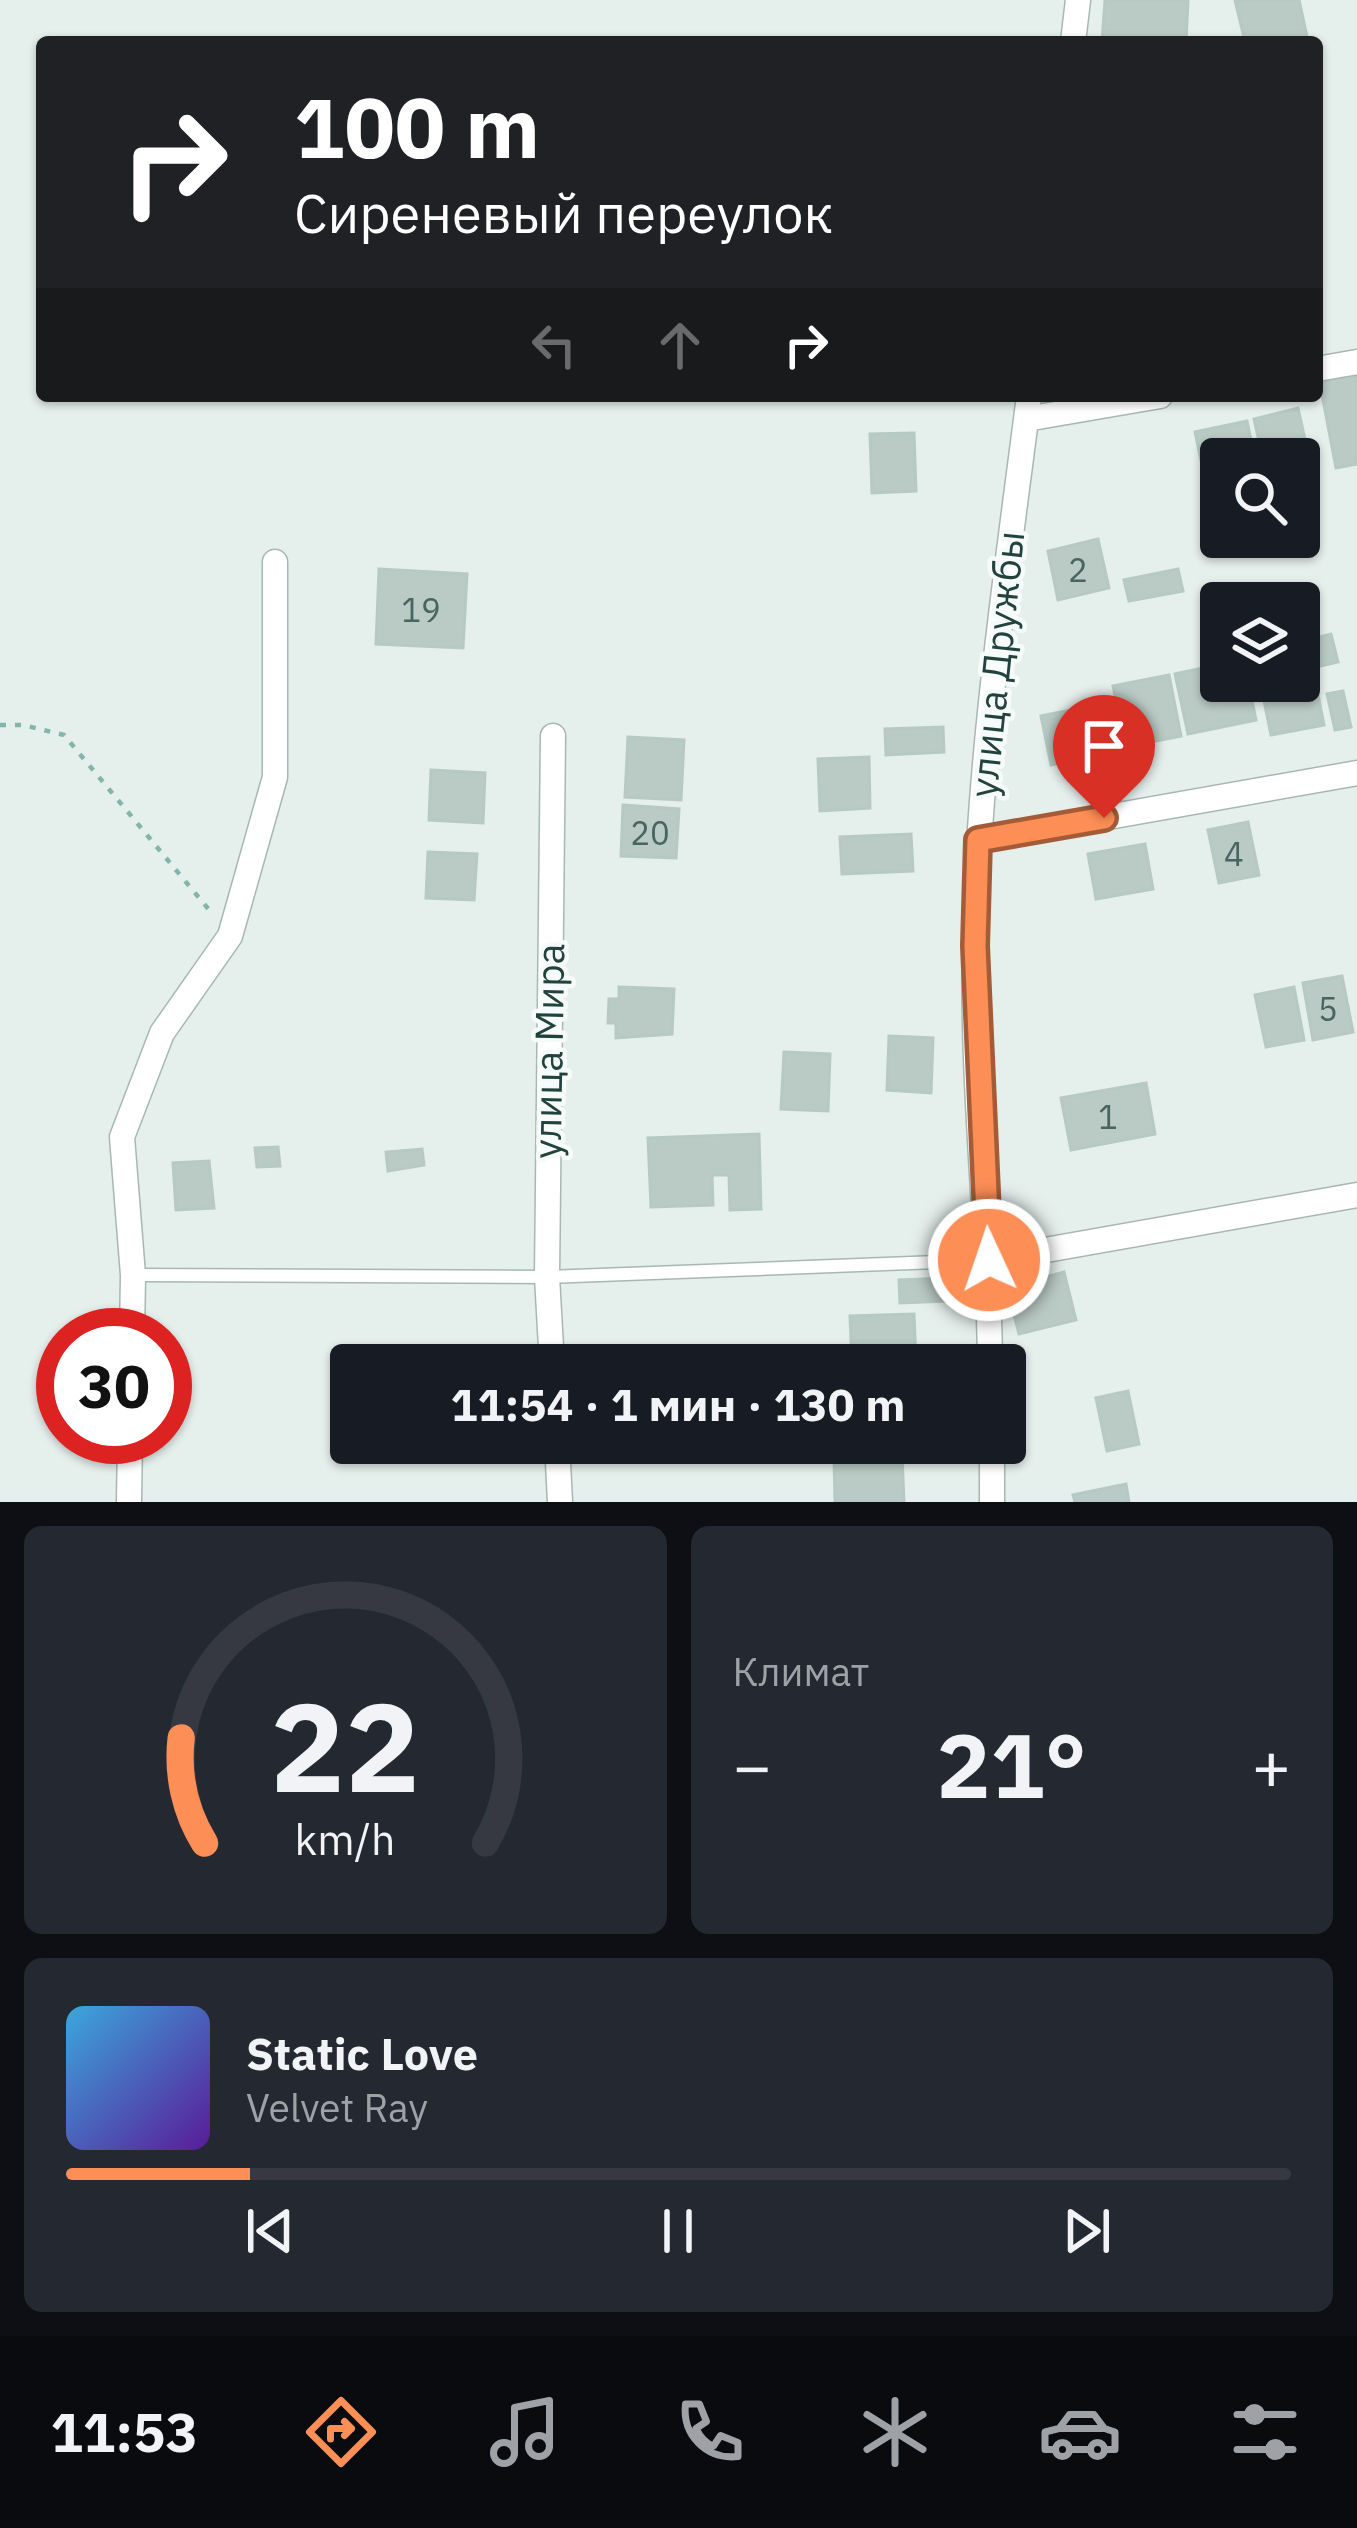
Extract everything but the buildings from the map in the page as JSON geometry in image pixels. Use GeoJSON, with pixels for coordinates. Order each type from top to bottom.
{"type":"FeatureCollection","features":[{"type":"Feature","properties":{"kind":"street"},"geometry":{"type":"LineString","coordinates":[[1073,36],[1078,0]]}},
{"type":"Feature","properties":{"kind":"street"},"geometry":{"type":"LineString","coordinates":[[1323,368],[1357,362]]}},
{"type":"Feature","properties":{"kind":"street"},"geometry":{"type":"LineString","coordinates":[[1027,408],[1094,402]]}},
{"type":"Feature","properties":{"kind":"street","name":"улица Дружбы"},"geometry":{"type":"LineString","coordinates":[[991,1344],[975,946],[978,840],[1002,587],[1027,408]]}},
{"type":"Feature","properties":{"kind":"street"},"geometry":{"type":"LineString","coordinates":[[132,1308],[122,1137],[162,1033],[230,936],[275,777],[274,562]]}},
{"type":"Feature","properties":{"kind":"street","name":"улица Мира"},"geometry":{"type":"LineString","coordinates":[[551,1344],[547,1277],[553,736]]}},
{"type":"Feature","properties":{"kind":"street"},"geometry":{"type":"LineString","coordinates":[[978,840],[1357,773]]}},
{"type":"Feature","properties":{"kind":"street"},"geometry":{"type":"LineString","coordinates":[[989,1260],[1357,1196]]}},
{"type":"Feature","properties":{"kind":"street"},"geometry":{"type":"LineString","coordinates":[[129,1502],[130,1464]]}},
{"type":"Feature","properties":{"kind":"street"},"geometry":{"type":"LineString","coordinates":[[558,1464],[560,1502]]}},
{"type":"Feature","properties":{"kind":"street"},"geometry":{"type":"LineString","coordinates":[[992,1464],[992,1502]]}},
{"type":"Feature","properties":{"kind":"lane"},"geometry":{"type":"LineString","coordinates":[[133,1275],[547,1277],[989,1260]]}},
{"type":"Feature","properties":{"kind":"path"},"geometry":{"type":"LineString","coordinates":[[0,725],[64,735],[230,936]]}},
{"type":"Feature","properties":{"kind":"route"},"geometry":{"type":"LineString","coordinates":[[989,1260],[975,946],[978,840],[1104,818]]}}]}
